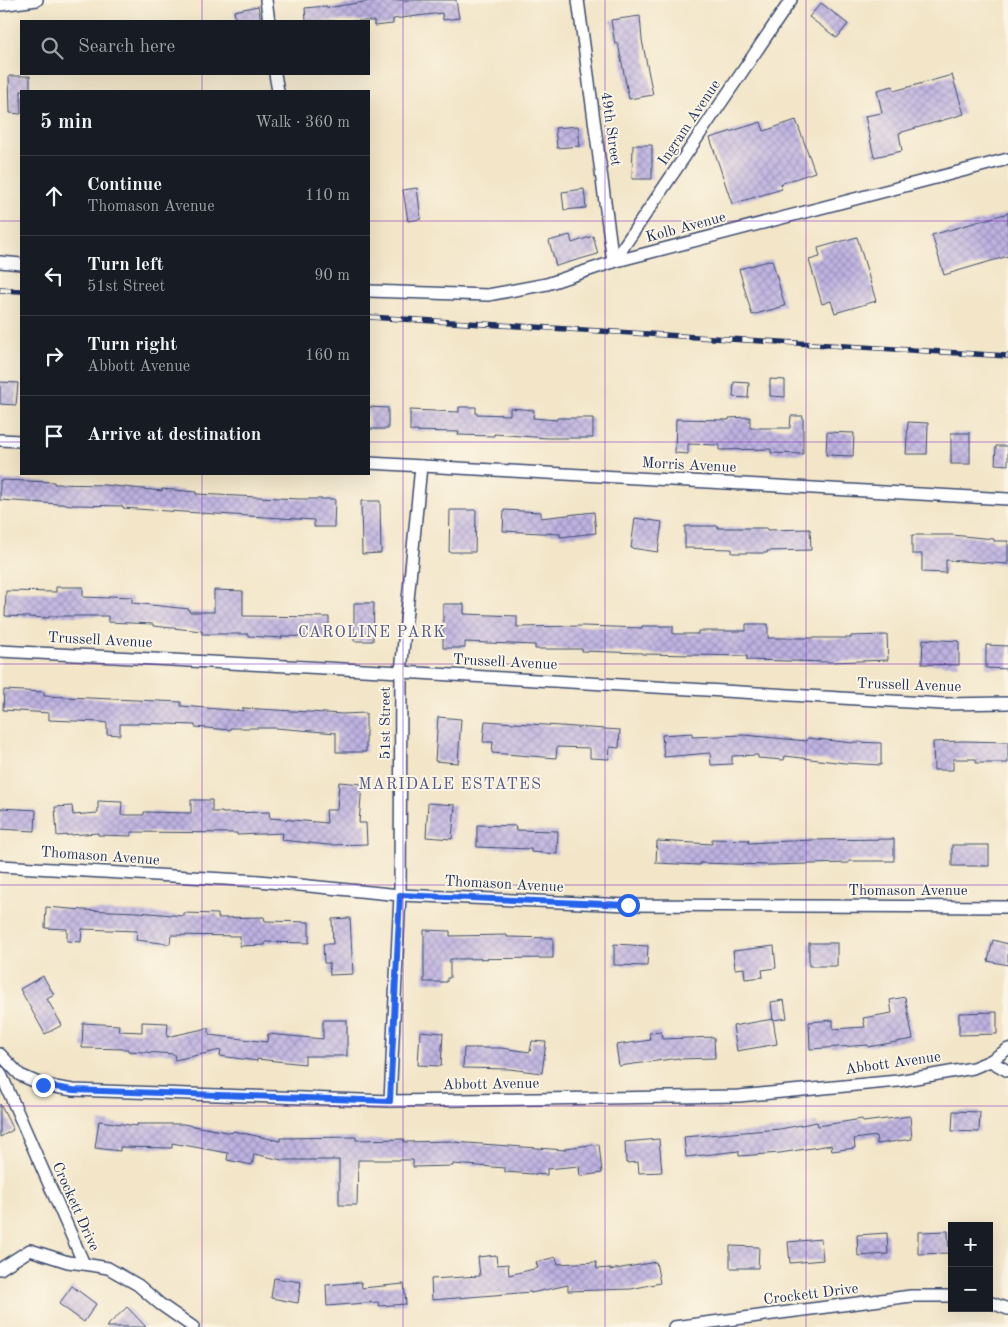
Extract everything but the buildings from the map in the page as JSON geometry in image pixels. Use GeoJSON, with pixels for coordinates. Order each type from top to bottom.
{"type":"FeatureCollection","features":[{"type":"Feature","properties":{"kind":"street"},"geometry":{"type":"LineString","coordinates":[[0,5],[37,0]]}},
{"type":"Feature","properties":{"kind":"street"},"geometry":{"type":"LineString","coordinates":[[266,0],[268,20]]}},
{"type":"Feature","properties":{"kind":"street","name":"49th Street"},"geometry":{"type":"LineString","coordinates":[[578,0],[613,262]]}},
{"type":"Feature","properties":{"kind":"street","name":"Ingram Avenue"},"geometry":{"type":"LineString","coordinates":[[613,262],[791,0]]}},
{"type":"Feature","properties":{"kind":"street"},"geometry":{"type":"LineString","coordinates":[[275,75],[278,90]]}},
{"type":"Feature","properties":{"kind":"street","name":"Kolb Avenue"},"geometry":{"type":"LineString","coordinates":[[370,290],[488,295],[547,284],[613,262],[1008,159]]}},
{"type":"Feature","properties":{"kind":"street"},"geometry":{"type":"LineString","coordinates":[[0,262],[20,264]]}},
{"type":"Feature","properties":{"kind":"street"},"geometry":{"type":"LineString","coordinates":[[0,440],[20,441]]}},
{"type":"Feature","properties":{"kind":"street","name":"Morris Avenue"},"geometry":{"type":"LineString","coordinates":[[370,463],[1008,499]]}},
{"type":"Feature","properties":{"kind":"street","name":"51st Street"},"geometry":{"type":"LineString","coordinates":[[390,1101],[400,895],[401,672],[421,466]]}},
{"type":"Feature","properties":{"kind":"street","name":"Trussell Avenue"},"geometry":{"type":"LineString","coordinates":[[0,651],[401,672],[942,704],[1008,703]]}},
{"type":"Feature","properties":{"kind":"street","name":"Thomason Avenue"},"geometry":{"type":"LineString","coordinates":[[0,866],[259,881],[400,895],[628,905],[1008,907]]}},
{"type":"Feature","properties":{"kind":"street","name":"Abbott Avenue"},"geometry":{"type":"LineString","coordinates":[[0,1054],[20,1076],[43,1085],[73,1090],[390,1101],[738,1096],[898,1081],[973,1068],[990,1061],[1008,1049]]}},
{"type":"Feature","properties":{"kind":"street"},"geometry":{"type":"LineString","coordinates":[[990,1061],[1008,1071]]}},
{"type":"Feature","properties":{"kind":"street","name":"Crockett Drive"},"geometry":{"type":"LineString","coordinates":[[0,1072],[84,1264],[108,1268],[138,1285],[160,1304],[193,1327]]}},
{"type":"Feature","properties":{"kind":"street"},"geometry":{"type":"LineString","coordinates":[[0,1269],[30,1250],[68,1262],[84,1264]]}},
{"type":"Feature","properties":{"kind":"street","name":"Crockett Drive"},"geometry":{"type":"LineString","coordinates":[[674,1327],[696,1326],[910,1296],[948,1296]]}},
{"type":"Feature","properties":{"kind":"street"},"geometry":{"type":"LineString","coordinates":[[993,1303],[1008,1309]]}},
{"type":"Feature","properties":{"kind":"railway"},"geometry":{"type":"LineString","coordinates":[[0,290],[20,291]]}},
{"type":"Feature","properties":{"kind":"railway"},"geometry":{"type":"LineString","coordinates":[[370,317],[1008,356]]}},
{"type":"Feature","properties":{"kind":"district","name":"CAROLINE PARK"},"geometry":{"type":"Point","coordinates":[372,633]}},
{"type":"Feature","properties":{"kind":"district","name":"MARIDALE ESTATES"},"geometry":{"type":"Point","coordinates":[450,785]}},
{"type":"Feature","properties":{"kind":"route"},"geometry":{"type":"LineString","coordinates":[[43,1085],[73,1090],[390,1101],[400,895],[628,905]]}}]}
